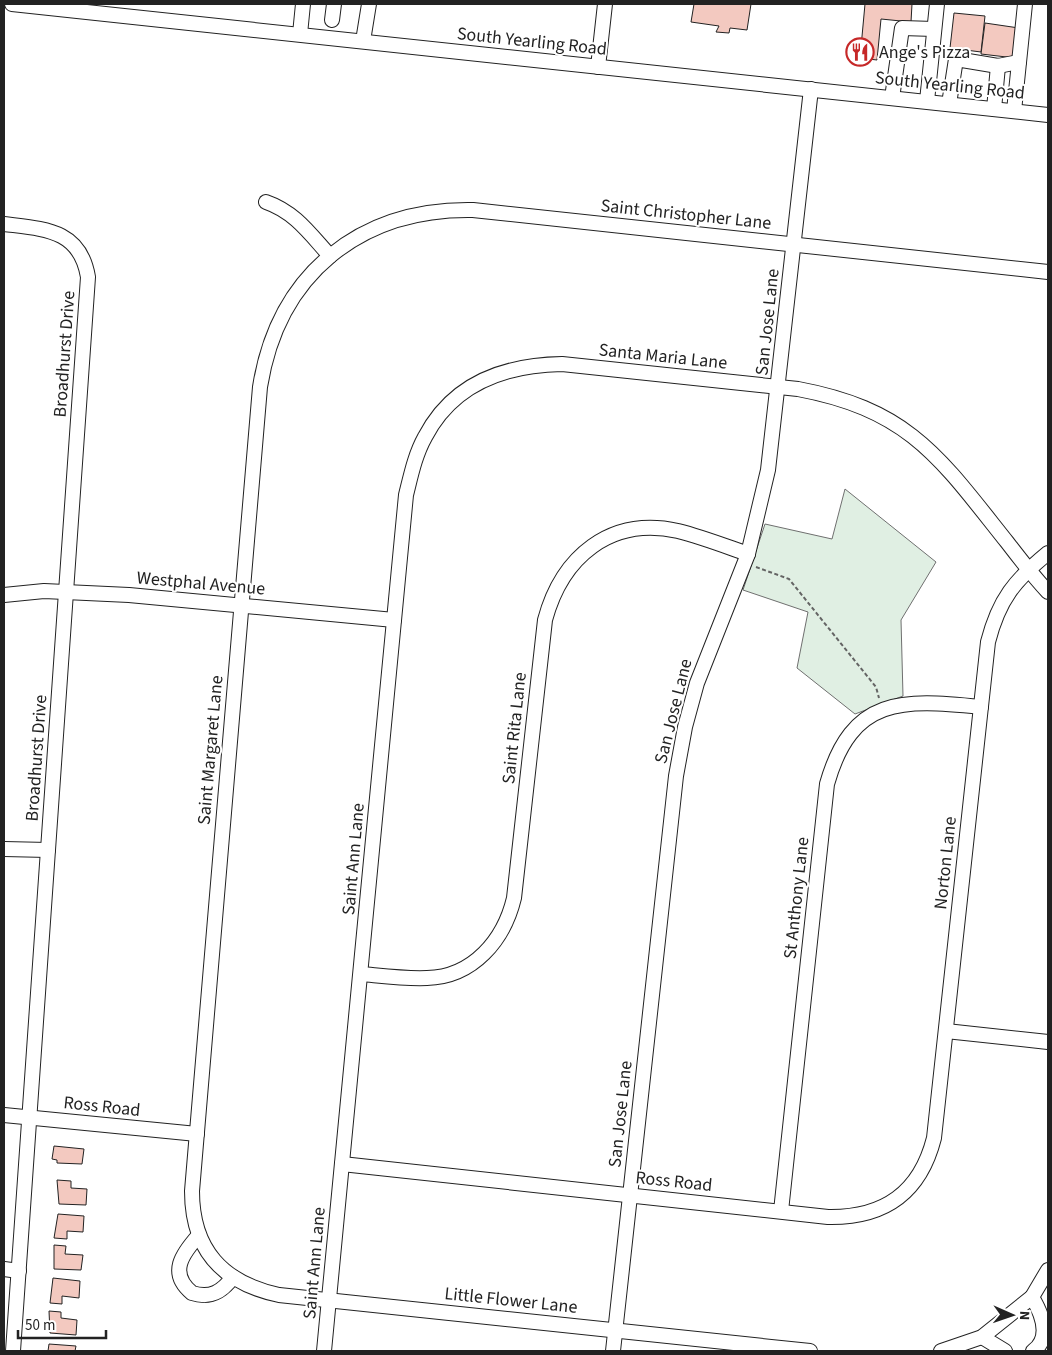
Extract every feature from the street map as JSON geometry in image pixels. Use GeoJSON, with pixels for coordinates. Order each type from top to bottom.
{"type":"FeatureCollection","features":[{"type":"Feature","properties":{"kind":"street","name":"South Yearling Road"},"geometry":{"type":"LineString","coordinates":[[12,4],[61,6],[363,41],[1048,115]]}},
{"type":"Feature","properties":{"kind":"street"},"geometry":{"type":"LineString","coordinates":[[300,34],[303,4]]}},
{"type":"Feature","properties":{"kind":"street"},"geometry":{"type":"LineString","coordinates":[[332,20],[334,4]]}},
{"type":"Feature","properties":{"kind":"street"},"geometry":{"type":"LineString","coordinates":[[363,41],[368,4]]}},
{"type":"Feature","properties":{"kind":"street"},"geometry":{"type":"LineString","coordinates":[[598,66],[605,4]]}},
{"type":"Feature","properties":{"kind":"street"},"geometry":{"type":"LineString","coordinates":[[927,101],[937,4]]}},
{"type":"Feature","properties":{"kind":"street"},"geometry":{"type":"LineString","coordinates":[[1014,111],[1026,4]]}},
{"type":"Feature","properties":{"kind":"street"},"geometry":{"type":"LineString","coordinates":[[892,98],[902,28],[934,29]]}},
{"type":"Feature","properties":{"kind":"street"},"geometry":{"type":"LineString","coordinates":[[949,104],[956,59],[998,66],[1019,62]]}},
{"type":"Feature","properties":{"kind":"street"},"geometry":{"type":"LineString","coordinates":[[994,109],[998,66]]}},
{"type":"Feature","properties":{"kind":"street","name":"San Jose Lane"},"geometry":{"type":"LineString","coordinates":[[613,1351],[676,776],[697,683],[746,558],[768,470],[811,89]]}},
{"type":"Feature","properties":{"kind":"street"},"geometry":{"type":"LineString","coordinates":[[266,202],[283,208],[297,218],[330,256]]}},
{"type":"Feature","properties":{"kind":"street","name":"Saint Christopher Lane"},"geometry":{"type":"LineString","coordinates":[[330,256],[357,237],[380,226],[421,212],[446,209],[473,210],[1048,272]]}},
{"type":"Feature","properties":{"kind":"street","name":"Broadhurst Drive"},"geometry":{"type":"LineString","coordinates":[[4,224],[54,231],[76,248],[86,266],[88,293],[13,1351]]}},
{"type":"Feature","properties":{"kind":"street","name":"Saint Margaret Lane"},"geometry":{"type":"LineString","coordinates":[[215,1263],[199,1236],[192,1202],[241,606],[264,364],[277,326],[290,302],[330,256]]}},
{"type":"Feature","properties":{"kind":"street","name":"Santa Maria Lane"},"geometry":{"type":"LineString","coordinates":[[466,390],[489,376],[512,368],[537,364],[562,364],[778,387],[829,395],[859,405],[906,430],[950,470],[1048,592]]}},
{"type":"Feature","properties":{"kind":"street","name":"Saint Ann Lane"},"geometry":{"type":"LineString","coordinates":[[324,1351],[406,495],[413,463],[425,436],[444,411],[466,390]]}},
{"type":"Feature","properties":{"kind":"street","name":"Saint Rita Lane"},"geometry":{"type":"LineString","coordinates":[[361,974],[414,978],[443,977],[473,963],[485,954],[505,927],[514,898],[545,620],[550,600],[569,566],[605,539],[618,533],[634,530],[678,531],[746,558]]}},
{"type":"Feature","properties":{"kind":"street","name":"Norton Lane"},"geometry":{"type":"LineString","coordinates":[[907,1191],[925,1166],[934,1138],[988,642],[993,621],[1001,602],[1029,569],[1048,553]]}},
{"type":"Feature","properties":{"kind":"street","name":"Westphal Avenue"},"geometry":{"type":"LineString","coordinates":[[4,595],[67,591],[394,620]]}},
{"type":"Feature","properties":{"kind":"street","name":"St Anthony Lane"},"geometry":{"type":"LineString","coordinates":[[781,1211],[827,784],[834,760],[845,739],[861,721],[882,709],[904,703],[929,701],[980,706]]}},
{"type":"Feature","properties":{"kind":"street"},"geometry":{"type":"LineString","coordinates":[[4,849],[48,850]]}},
{"type":"Feature","properties":{"kind":"street"},"geometry":{"type":"LineString","coordinates":[[946,1031],[1048,1042]]}},
{"type":"Feature","properties":{"kind":"street","name":"Ross Road"},"geometry":{"type":"LineString","coordinates":[[4,1115],[197,1134]]}},
{"type":"Feature","properties":{"kind":"street","name":"Ross Road"},"geometry":{"type":"LineString","coordinates":[[342,1164],[850,1217],[870,1213],[890,1203],[907,1191]]}},
{"type":"Feature","properties":{"kind":"street"},"geometry":{"type":"LineString","coordinates":[[199,1236],[186,1251],[180,1264],[179,1271],[183,1285],[192,1293],[211,1295],[222,1290],[233,1277]]}},
{"type":"Feature","properties":{"kind":"street","name":"Little Flower Lane"},"geometry":{"type":"LineString","coordinates":[[215,1263],[233,1277],[261,1291],[329,1300],[810,1351]]}},
{"type":"Feature","properties":{"kind":"street"},"geometry":{"type":"LineString","coordinates":[[4,1269],[19,1271]]}},
{"type":"Feature","properties":{"kind":"street"},"geometry":{"type":"LineString","coordinates":[[941,1351],[982,1337],[1032,1297],[1048,1270]]}},
{"type":"Feature","properties":{"kind":"street"},"geometry":{"type":"LineString","coordinates":[[1032,1297],[1044,1325],[1044,1335],[1040,1346],[1033,1351]]}},
{"type":"Feature","properties":{"kind":"street"},"geometry":{"type":"LineString","coordinates":[[982,1337],[1005,1351]]}},
{"type":"Feature","properties":{"kind":"path"},"geometry":{"type":"LineString","coordinates":[[746,558],[789,579],[876,687],[882,709]]}},
{"type":"Feature","properties":{"kind":"green space"},"geometry":{"type":"Polygon","coordinates":[[[845,489],[936,562],[901,620],[903,696],[855,714],[797,668],[808,612],[743,590],[765,524],[832,539],[845,489]]]}},
{"type":"Feature","properties":{"kind":"building"},"geometry":{"type":"Polygon","coordinates":[[[694,4],[751,4],[747,30],[730,28],[729,33],[716,32],[719,26],[691,22],[694,4]]]}},
{"type":"Feature","properties":{"kind":"building"},"geometry":{"type":"Polygon","coordinates":[[[865,4],[912,4],[911,22],[881,19],[877,60],[860,58],[865,4]]]}},
{"type":"Feature","properties":{"kind":"building"},"geometry":{"type":"Polygon","coordinates":[[[954,13],[985,16],[981,52],[950,48],[954,13]]]}},
{"type":"Feature","properties":{"kind":"building"},"geometry":{"type":"Polygon","coordinates":[[[985,23],[1019,28],[1015,58],[981,54],[985,23]]]}},
{"type":"Feature","properties":{"kind":"building"},"geometry":{"type":"Polygon","coordinates":[[[54,1146],[84,1149],[82,1164],[57,1163],[57,1160],[52,1159],[54,1146]]]}},
{"type":"Feature","properties":{"kind":"building"},"geometry":{"type":"Polygon","coordinates":[[[57,1180],[71,1181],[71,1188],[87,1189],[86,1205],[59,1204],[57,1180]]]}},
{"type":"Feature","properties":{"kind":"building"},"geometry":{"type":"Polygon","coordinates":[[[58,1214],[84,1216],[83,1232],[67,1231],[67,1239],[54,1238],[58,1214]]]}},
{"type":"Feature","properties":{"kind":"building"},"geometry":{"type":"Polygon","coordinates":[[[54,1245],[66,1246],[65,1254],[83,1255],[81,1270],[54,1269],[54,1245]]]}},
{"type":"Feature","properties":{"kind":"building"},"geometry":{"type":"Polygon","coordinates":[[[53,1278],[80,1281],[79,1298],[62,1296],[62,1304],[50,1303],[53,1278]]]}},
{"type":"Feature","properties":{"kind":"building"},"geometry":{"type":"Polygon","coordinates":[[[49,1311],[61,1312],[61,1318],[77,1320],[76,1335],[50,1333],[49,1311]]]}},
{"type":"Feature","properties":{"kind":"building"},"geometry":{"type":"Polygon","coordinates":[[[49,1344],[76,1346],[75,1351],[48,1351],[49,1344]]]}},
{"type":"Feature","properties":{"kind":"place","name":"Ange's Pizza"},"geometry":{"type":"Point","coordinates":[860,52]}}]}
